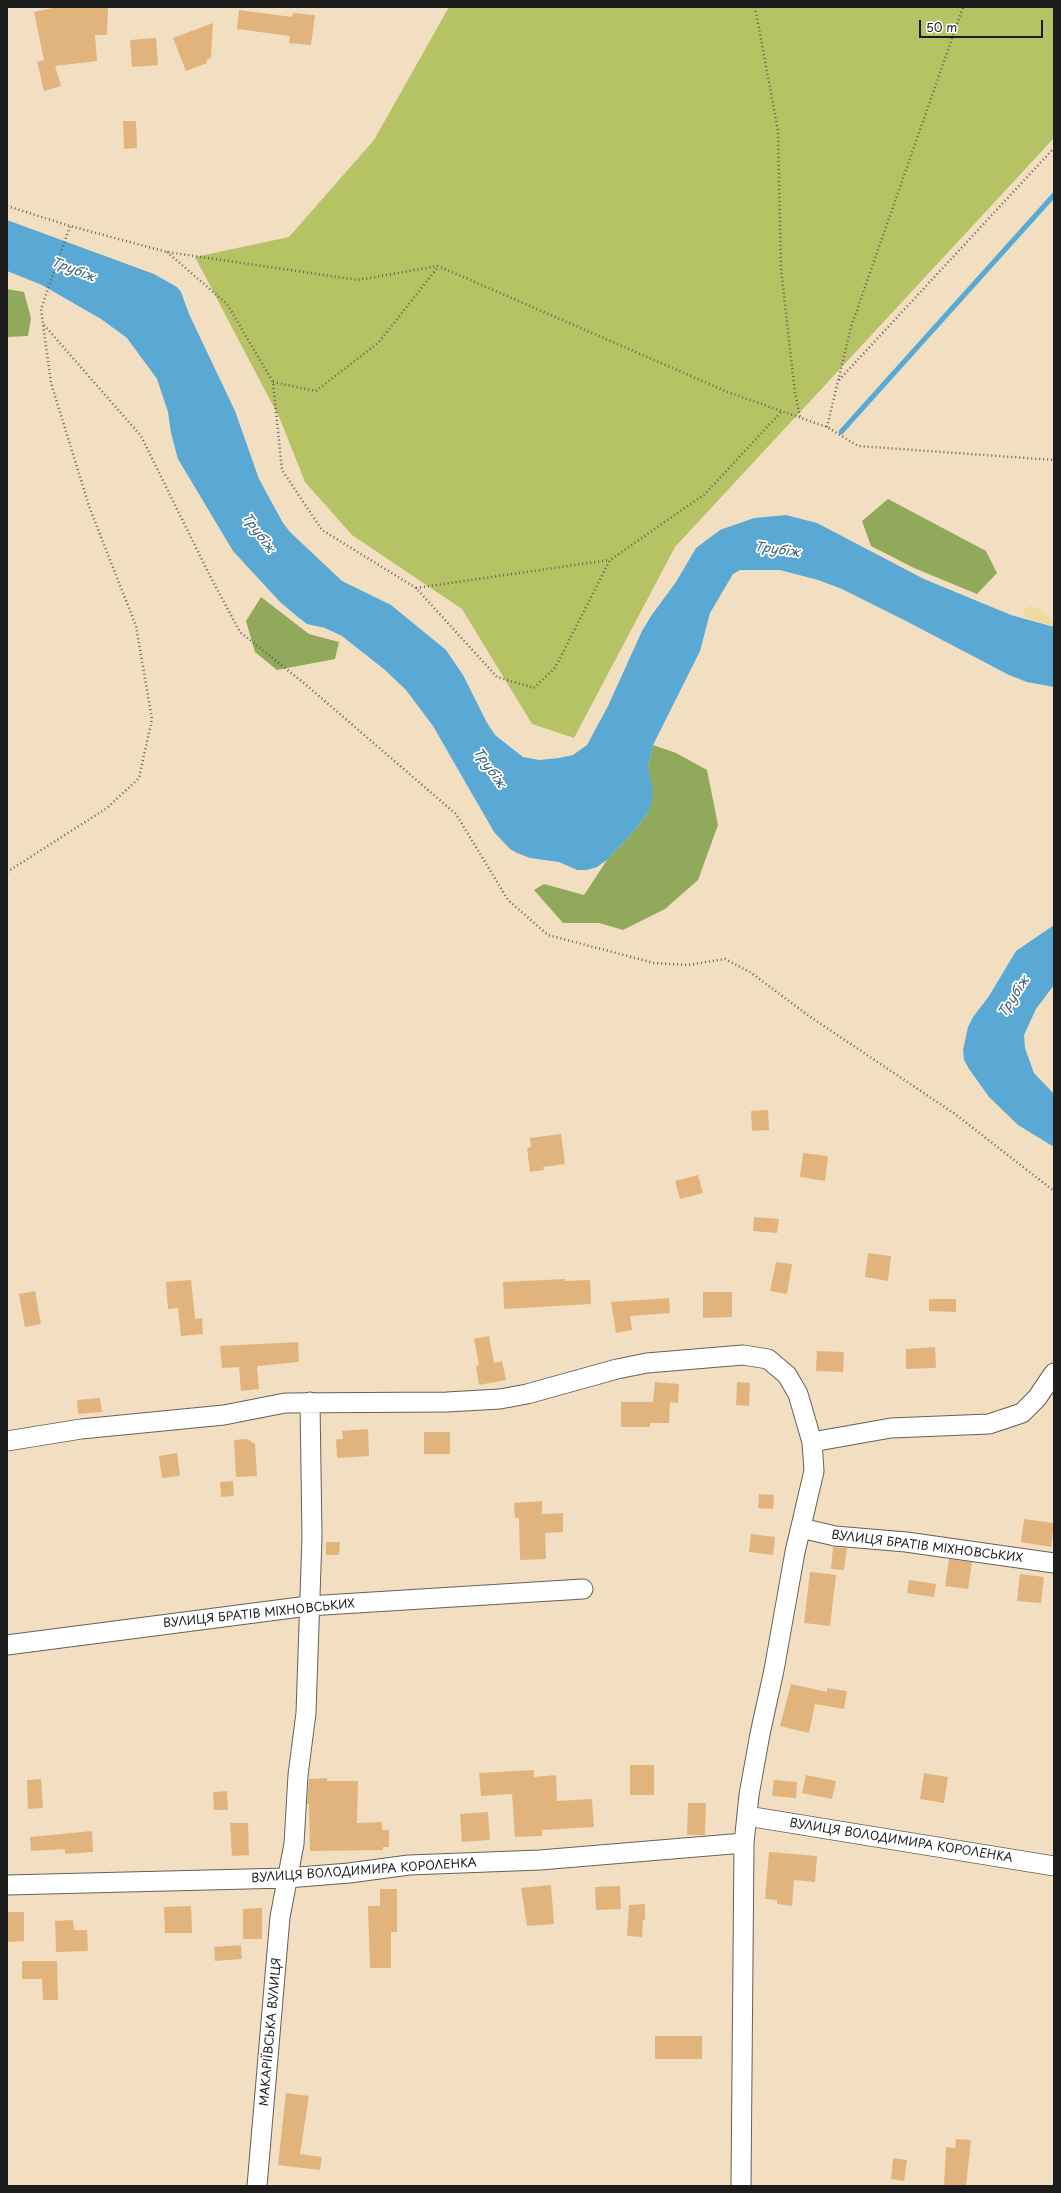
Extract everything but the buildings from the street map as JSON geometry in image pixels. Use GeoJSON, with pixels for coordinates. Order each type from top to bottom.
{"type":"FeatureCollection","features":[{"type":"Feature","properties":{"kind":"street"},"geometry":{"type":"LineString","coordinates":[[7,1441],[75,1430],[216,1416],[285,1403],[447,1402],[500,1399],[527,1394],[617,1369],[647,1363],[743,1355],[768,1360],[787,1375],[798,1394],[812,1442],[814,1471],[801,1528],[774,1670],[757,1747],[744,1843],[741,2186]]}},
{"type":"Feature","properties":{"kind":"street"},"geometry":{"type":"LineString","coordinates":[[812,1442],[891,1428],[944,1424],[989,1424],[1022,1413],[1037,1398],[1054,1372]]}},
{"type":"Feature","properties":{"kind":"street","name":"МАКАРІЇВСЬКА ВУЛИЦЯ"},"geometry":{"type":"LineString","coordinates":[[257,2186],[268,2081],[280,1917],[294,1844],[298,1775],[306,1713],[308,1606],[312,1537],[310,1402]]}},
{"type":"Feature","properties":{"kind":"street","name":"ВУЛИЦЯ БРАТІВ МІХНОВСЬКИХ"},"geometry":{"type":"LineString","coordinates":[[801,1528],[835,1536],[906,1542],[1054,1563]]}},
{"type":"Feature","properties":{"kind":"street","name":"ВУЛИЦЯ БРАТІВ МІХНОВСЬКИХ"},"geometry":{"type":"LineString","coordinates":[[7,1645],[308,1606],[583,1589]]}},
{"type":"Feature","properties":{"kind":"street","name":"ВУЛИЦЯ ВОЛОДИМИРА КОРОЛЕНКА"},"geometry":{"type":"LineString","coordinates":[[747,1816],[1054,1866]]}},
{"type":"Feature","properties":{"kind":"street","name":"ВУЛИЦЯ ВОЛОДИМИРА КОРОЛЕНКА"},"geometry":{"type":"LineString","coordinates":[[7,1885],[287,1878],[349,1873],[408,1865],[540,1860],[744,1843]]}},
{"type":"Feature","properties":{"kind":"path"},"geometry":{"type":"LineString","coordinates":[[755,7],[778,131],[781,268],[795,393],[800,417]]}},
{"type":"Feature","properties":{"kind":"path"},"geometry":{"type":"LineString","coordinates":[[827,427],[851,327],[963,7]]}},
{"type":"Feature","properties":{"kind":"path"},"geometry":{"type":"LineString","coordinates":[[838,380],[1054,148]]}},
{"type":"Feature","properties":{"kind":"path"},"geometry":{"type":"LineString","coordinates":[[7,206],[70,226],[167,252],[358,280],[438,266],[730,393],[827,427],[858,446],[1054,460]]}},
{"type":"Feature","properties":{"kind":"path"},"geometry":{"type":"LineString","coordinates":[[7,872],[107,808],[139,778],[152,720],[136,626],[90,509],[52,383],[41,309],[70,226]]}},
{"type":"Feature","properties":{"kind":"path"},"geometry":{"type":"LineString","coordinates":[[167,252],[227,304],[273,382],[282,470],[322,530],[416,588],[497,677],[534,688],[555,668],[610,560]]}},
{"type":"Feature","properties":{"kind":"path"},"geometry":{"type":"LineString","coordinates":[[273,382],[316,391],[379,342],[438,266]]}},
{"type":"Feature","properties":{"kind":"path"},"geometry":{"type":"LineString","coordinates":[[44,325],[141,436],[210,576],[240,632],[305,684],[456,814],[508,900],[548,936],[654,963],[688,965],[725,959],[750,972],[809,1016],[955,1114],[1054,1190]]}},
{"type":"Feature","properties":{"kind":"path"},"geometry":{"type":"LineString","coordinates":[[416,588],[610,560],[705,494],[782,411]]}},
{"type":"Feature","properties":{"kind":"green space"},"geometry":{"type":"Polygon","coordinates":[[[449,7],[1054,7],[1054,138],[675,547],[574,738],[532,724],[462,609],[352,535],[305,482],[280,419],[195,257],[289,237],[374,140],[449,7]]]}},
{"type":"Feature","properties":{"kind":"green space"},"geometry":{"type":"Polygon","coordinates":[[[7,289],[24,292],[31,318],[28,336],[7,337],[7,289]]]}},
{"type":"Feature","properties":{"kind":"green space"},"geometry":{"type":"Polygon","coordinates":[[[888,499],[986,551],[997,573],[977,594],[914,568],[871,546],[862,521],[888,499]]]}},
{"type":"Feature","properties":{"kind":"green space"},"geometry":{"type":"Polygon","coordinates":[[[261,597],[309,634],[339,642],[335,659],[277,670],[255,652],[246,621],[261,597]]]}},
{"type":"Feature","properties":{"kind":"green space"},"geometry":{"type":"Polygon","coordinates":[[[653,745],[676,753],[707,770],[718,825],[698,880],[665,909],[623,930],[599,923],[563,923],[534,890],[544,884],[584,895],[607,860],[634,831],[649,811],[648,767],[653,745]]]}},
{"type":"Feature","properties":{"kind":"sand"},"geometry":{"type":"Polygon","coordinates":[[[1030,606],[1037,608],[1054,620],[1054,626],[1024,617],[1023,611],[1030,606]]]}},
{"type":"Feature","properties":{"kind":"water","name":"Трубіж"},"geometry":{"type":"Polygon","coordinates":[[[7,220],[154,274],[177,287],[181,292],[189,314],[235,411],[259,479],[283,523],[290,532],[342,581],[391,605],[446,650],[463,675],[486,721],[495,735],[523,757],[539,760],[559,758],[573,755],[587,745],[608,706],[642,631],[676,582],[696,548],[720,530],[754,518],[786,515],[817,523],[924,579],[1011,615],[1054,627],[1054,687],[1027,682],[1009,675],[842,589],[818,580],[780,570],[740,570],[733,574],[710,613],[700,651],[653,745],[648,767],[653,791],[652,800],[649,811],[634,831],[607,860],[597,867],[587,870],[577,870],[559,862],[530,858],[517,853],[510,849],[494,832],[433,726],[406,690],[385,670],[342,636],[325,628],[307,624],[299,618],[280,602],[233,551],[178,459],[171,433],[168,412],[157,379],[127,338],[101,319],[42,285],[7,271],[7,220]]]}},
{"type":"Feature","properties":{"kind":"water","name":"Трубіж"},"geometry":{"type":"Polygon","coordinates":[[[1054,925],[1054,985],[1036,1009],[1024,1035],[1025,1048],[1034,1073],[1054,1094],[1054,1147],[1018,1125],[989,1097],[964,1060],[963,1050],[968,1027],[973,1017],[989,996],[1016,951],[1054,925]]]}},
{"type":"Feature","properties":{"kind":"waterway"},"geometry":{"type":"LineString","coordinates":[[841,432],[1054,195]]}}]}
